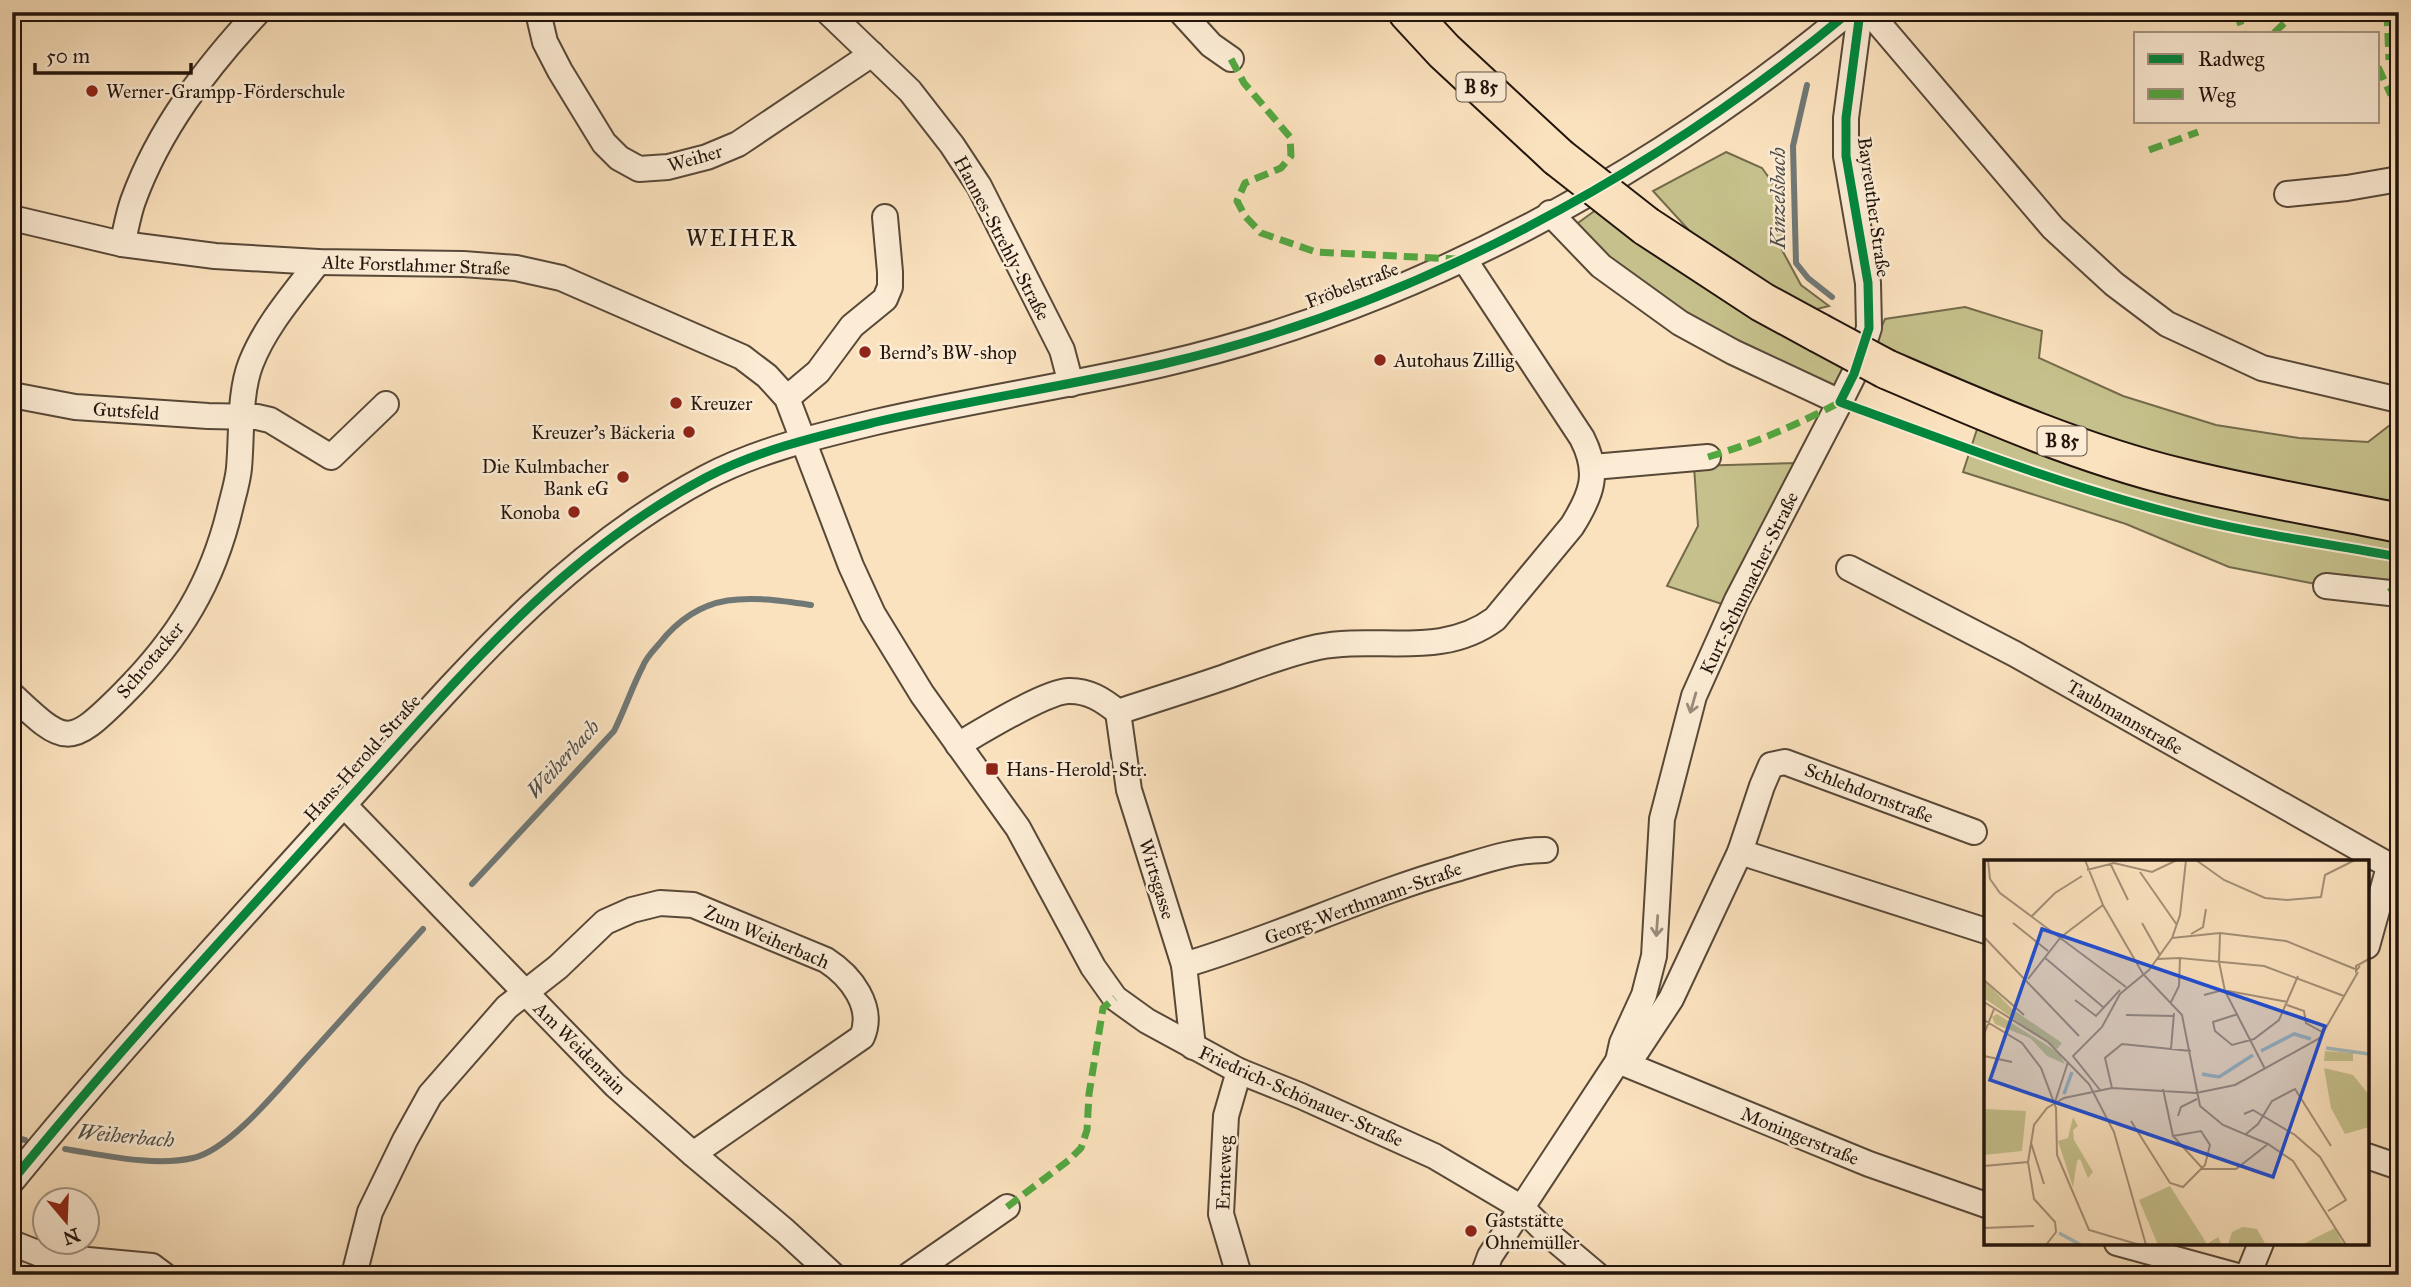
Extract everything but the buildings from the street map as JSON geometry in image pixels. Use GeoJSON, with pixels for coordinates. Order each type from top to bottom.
{"type":"FeatureCollection","features":[{"type":"Feature","properties":{"kind":"main road","name":"B 85"},"geometry":{"type":"LineString","coordinates":[[1408,12],[1444,51],[1558,156],[1646,226],[1762,302],[1886,369],[2069,444],[2179,478],[2399,523]]}},
{"type":"Feature","properties":{"kind":"street"},"geometry":{"type":"LineString","coordinates":[[122,244],[132,202],[153,156],[186,99],[223,49],[258,12]]}},
{"type":"Feature","properties":{"kind":"street","name":"Weiher"},"geometry":{"type":"LineString","coordinates":[[538,12],[550,52],[604,143],[619,158],[639,169],[668,167],[706,157],[738,144],[873,54]]}},
{"type":"Feature","properties":{"kind":"street","name":"Hannes-Strehly-Straße"},"geometry":{"type":"LineString","coordinates":[[828,12],[910,91],[952,145],[979,186],[1062,350],[1071,384]]}},
{"type":"Feature","properties":{"kind":"street"},"geometry":{"type":"LineString","coordinates":[[1181,12],[1211,45],[1231,59]]}},
{"type":"Feature","properties":{"kind":"street","name":"Fröbelstraße"},"geometry":{"type":"LineString","coordinates":[[804,439],[939,408],[1165,364],[1251,341],[1383,293],[1464,259],[1644,161],[1800,53],[1849,12]]}},
{"type":"Feature","properties":{"kind":"street","name":"Bayreuther Straße"},"geometry":{"type":"LineString","coordinates":[[1840,402],[1854,374],[1869,328],[1868,283],[1846,156],[1846,118],[1860,12]]}},
{"type":"Feature","properties":{"kind":"street"},"geometry":{"type":"LineString","coordinates":[[1869,12],[2053,228],[2114,284],[2167,324],[2262,368],[2399,400]]}},
{"type":"Feature","properties":{"kind":"street"},"geometry":{"type":"LineString","coordinates":[[2287,194],[2347,188],[2399,178]]}},
{"type":"Feature","properties":{"kind":"street"},"geometry":{"type":"LineString","coordinates":[[1550,214],[1601,266],[1680,323],[1733,352],[1840,402]]}},
{"type":"Feature","properties":{"kind":"street"},"geometry":{"type":"LineString","coordinates":[[787,398],[818,372],[852,326],[885,299],[890,287],[885,217]]}},
{"type":"Feature","properties":{"kind":"street","name":"Alte Forstlahmer Straße"},"geometry":{"type":"LineString","coordinates":[[12,218],[122,244],[215,256],[318,262],[463,264],[516,268],[561,278],[742,357],[767,376],[787,398],[804,439]]}},
{"type":"Feature","properties":{"kind":"street"},"geometry":{"type":"LineString","coordinates":[[958,744],[1049,696],[1066,691],[1101,698],[1118,712],[1318,647],[1439,642],[1483,628],[1495,620],[1583,509],[1592,484],[1593,467],[1582,438],[1464,259]]}},
{"type":"Feature","properties":{"kind":"street","name":"Schrotacker"},"geometry":{"type":"LineString","coordinates":[[12,695],[51,730],[66,734],[81,730],[94,723],[142,675],[181,627],[208,579],[225,532],[239,471],[242,416],[250,365],[269,327],[318,262]]}},
{"type":"Feature","properties":{"kind":"street","name":"Gutsfeld"},"geometry":{"type":"LineString","coordinates":[[12,395],[75,407],[242,416]]}},
{"type":"Feature","properties":{"kind":"street","name":"Kurt-Schumacher-Straße"},"geometry":{"type":"LineString","coordinates":[[1483,1275],[1490,1256],[1618,1061],[1622,1043],[1644,995],[1654,956],[1662,819],[1693,696],[1737,600],[1840,402]]}},
{"type":"Feature","properties":{"kind":"street"},"geometry":{"type":"LineString","coordinates":[[242,416],[270,420],[331,457],[386,404]]}},
{"type":"Feature","properties":{"kind":"street","name":"Friedrich-Schönauer-Straße"},"geometry":{"type":"LineString","coordinates":[[804,439],[851,566],[873,614],[922,694],[1018,828],[1093,967],[1115,998],[1147,1021],[1239,1071],[1434,1156],[1522,1208],[1597,1275]]}},
{"type":"Feature","properties":{"kind":"street","name":"Hans-Herold-Straße"},"geometry":{"type":"LineString","coordinates":[[12,1181],[137,1032],[462,673],[533,602],[600,545],[657,506],[711,475],[804,439]]}},
{"type":"Feature","properties":{"kind":"street"},"geometry":{"type":"LineString","coordinates":[[1593,467],[1708,457]]}},
{"type":"Feature","properties":{"kind":"street","name":"Taubmannstraße"},"geometry":{"type":"LineString","coordinates":[[1849,568],[2015,654],[2394,869]]}},
{"type":"Feature","properties":{"kind":"street"},"geometry":{"type":"LineString","coordinates":[[2326,586],[2399,594]]}},
{"type":"Feature","properties":{"kind":"street","name":"Wirtsgasse"},"geometry":{"type":"LineString","coordinates":[[1118,712],[1129,790],[1184,965],[1193,1047]]}},
{"type":"Feature","properties":{"kind":"street","name":"Schlehdornstraße"},"geometry":{"type":"LineString","coordinates":[[1618,1061],[1636,1052],[1671,999],[1740,852],[1762,786],[1772,765],[1785,762],[1974,832]]}},
{"type":"Feature","properties":{"kind":"street","name":"Am Weidenrain"},"geometry":{"type":"LineString","coordinates":[[344,805],[615,1085],[833,1275]]}},
{"type":"Feature","properties":{"kind":"street","name":"Georg-Werthmann-Straße"},"geometry":{"type":"LineString","coordinates":[[1184,965],[1232,951],[1435,875],[1526,850],[1545,850]]}},
{"type":"Feature","properties":{"kind":"street"},"geometry":{"type":"LineString","coordinates":[[1740,852],[1984,930]]}},
{"type":"Feature","properties":{"kind":"street"},"geometry":{"type":"LineString","coordinates":[[2369,940],[2394,869]]}},
{"type":"Feature","properties":{"kind":"street","name":"Zum Weiherbach"},"geometry":{"type":"LineString","coordinates":[[525,992],[558,967],[605,922],[632,910],[660,904],[693,905],[826,960],[841,969],[856,988],[864,1007],[867,1024],[862,1037],[693,1154]]}},
{"type":"Feature","properties":{"kind":"street"},"geometry":{"type":"LineString","coordinates":[[354,1275],[370,1212],[430,1095],[506,1007],[525,992]]}},
{"type":"Feature","properties":{"kind":"street","name":"Moningerstraße"},"geometry":{"type":"LineString","coordinates":[[1618,1061],[1869,1164],[1984,1204]]}},
{"type":"Feature","properties":{"kind":"street","name":"Ernteweg"},"geometry":{"type":"LineString","coordinates":[[1239,1071],[1226,1116],[1221,1214],[1239,1275]]}},
{"type":"Feature","properties":{"kind":"street"},"geometry":{"type":"LineString","coordinates":[[2369,1157],[2399,1167]]}},
{"type":"Feature","properties":{"kind":"street"},"geometry":{"type":"LineString","coordinates":[[909,1275],[1007,1207]]}},
{"type":"Feature","properties":{"kind":"street"},"geometry":{"type":"LineString","coordinates":[[12,1243],[44,1256],[152,1266],[164,1275]]}},
{"type":"Feature","properties":{"kind":"street"},"geometry":{"type":"LineString","coordinates":[[2124,1245],[2234,1275]]}},
{"type":"Feature","properties":{"kind":"street"},"geometry":{"type":"LineString","coordinates":[[2248,1275],[2260,1245]]}},
{"type":"Feature","properties":{"kind":"shaded area"},"geometry":{"type":"Polygon","coordinates":[[[1726,152],[1762,168],[1782,196],[1782,250],[1801,285],[1829,306],[1813,310],[1707,250],[1653,191],[1726,152]]]}},
{"type":"Feature","properties":{"kind":"shaded area"},"geometry":{"type":"Polygon","coordinates":[[[1600,207],[1854,374],[1840,402],[1733,352],[1567,231],[1600,207]]]}},
{"type":"Feature","properties":{"kind":"shaded area"},"geometry":{"type":"Polygon","coordinates":[[[1965,307],[2042,331],[2039,358],[2123,396],[2216,425],[2299,438],[2368,442],[2399,418],[2399,508],[2297,489],[2125,445],[1872,349],[1885,319],[1965,307]]]}},
{"type":"Feature","properties":{"kind":"shaded area"},"geometry":{"type":"Polygon","coordinates":[[[1983,411],[2399,523],[2399,594],[2326,586],[2229,567],[2126,524],[1963,472],[1983,411]]]}},
{"type":"Feature","properties":{"kind":"shaded area"},"geometry":{"type":"Polygon","coordinates":[[[1798,463],[1725,605],[1667,586],[1698,526],[1694,466],[1798,463]]]}},
{"type":"Feature","properties":{"kind":"waterway","name":"Kinzelsbach"},"geometry":{"type":"LineString","coordinates":[[1807,85],[1793,146],[1796,263],[1808,278],[1832,297]]}},
{"type":"Feature","properties":{"kind":"waterway","name":"Weiherbach"},"geometry":{"type":"LineString","coordinates":[[472,884],[614,731],[646,660],[675,626],[692,613],[728,600],[767,600],[811,605]]}},
{"type":"Feature","properties":{"kind":"waterway","name":"Weiherbach"},"geometry":{"type":"LineString","coordinates":[[65,1149],[162,1161],[193,1158],[208,1152],[224,1142],[257,1113],[423,929]]}},
{"type":"Feature","properties":{"kind":"waterway","name":"Weiherbach"},"geometry":{"type":"LineString","coordinates":[[12,1137],[25,1140]]}},
{"type":"Feature","properties":{"kind":"marked path"},"geometry":{"type":"LineString","coordinates":[[2236,12],[2244,32]]}},
{"type":"Feature","properties":{"kind":"marked path"},"geometry":{"type":"LineString","coordinates":[[2275,32],[2296,12]]}},
{"type":"Feature","properties":{"kind":"marked path"},"geometry":{"type":"LineString","coordinates":[[2387,12],[2389,60]]}},
{"type":"Feature","properties":{"kind":"marked path"},"geometry":{"type":"LineString","coordinates":[[1231,59],[1244,83],[1290,137],[1291,156],[1281,168],[1245,183],[1237,201],[1245,216],[1261,233],[1316,252],[1456,259]]}},
{"type":"Feature","properties":{"kind":"marked path"},"geometry":{"type":"LineString","coordinates":[[2380,71],[2391,95]]}},
{"type":"Feature","properties":{"kind":"marked path"},"geometry":{"type":"LineString","coordinates":[[2149,150],[2198,132]]}},
{"type":"Feature","properties":{"kind":"marked path"},"geometry":{"type":"LineString","coordinates":[[1708,457],[1776,433],[1840,402]]}},
{"type":"Feature","properties":{"kind":"marked path"},"geometry":{"type":"LineString","coordinates":[[2389,592],[2399,585]]}},
{"type":"Feature","properties":{"kind":"marked path"},"geometry":{"type":"LineString","coordinates":[[1007,1207],[1081,1148],[1087,1130],[1089,1094],[1103,1008],[1115,998]]}},
{"type":"Feature","properties":{"kind":"cycle path"},"geometry":{"type":"LineString","coordinates":[[12,1181],[174,993],[465,671],[553,585],[600,546],[651,510],[725,468],[789,445],[912,414],[1163,364],[1256,339],[1348,308],[1438,271],[1526,228],[1612,180],[1695,128],[1774,72],[1849,12]]}},
{"type":"Feature","properties":{"kind":"cycle path"},"geometry":{"type":"LineString","coordinates":[[1860,12],[1846,118],[1846,156],[1868,283],[1869,328],[1854,374],[1840,402],[2008,463],[2136,504],[2234,528],[2399,557]]}},
{"type":"Feature","properties":{"kind":"place","name":"Werner-Grampp-Förderschule"},"geometry":{"type":"Point","coordinates":[92,91]}},
{"type":"Feature","properties":{"kind":"place","name":"Bernd's BW-shop"},"geometry":{"type":"Point","coordinates":[865,352]}},
{"type":"Feature","properties":{"kind":"place","name":"Autohaus Zillig"},"geometry":{"type":"Point","coordinates":[1380,360]}},
{"type":"Feature","properties":{"kind":"place","name":"Kreuzer"},"geometry":{"type":"Point","coordinates":[676,403]}},
{"type":"Feature","properties":{"kind":"place","name":"Kreuzer's Bäckeria"},"geometry":{"type":"Point","coordinates":[689,432]}},
{"type":"Feature","properties":{"kind":"place","name":"Die Kulmbacher Bank eG"},"geometry":{"type":"Point","coordinates":[623,477]}},
{"type":"Feature","properties":{"kind":"place","name":"Konoba"},"geometry":{"type":"Point","coordinates":[574,512]}},
{"type":"Feature","properties":{"kind":"place","name":"Hans-Herold-Str."},"geometry":{"type":"Point","coordinates":[992,769]}},
{"type":"Feature","properties":{"kind":"place","name":"Gaststätte Ohnemüller"},"geometry":{"type":"Point","coordinates":[1471,1231]}},
{"type":"Feature","properties":{"kind":"district","name":"WEIHER"},"geometry":{"type":"Point","coordinates":[742,238]}}]}
